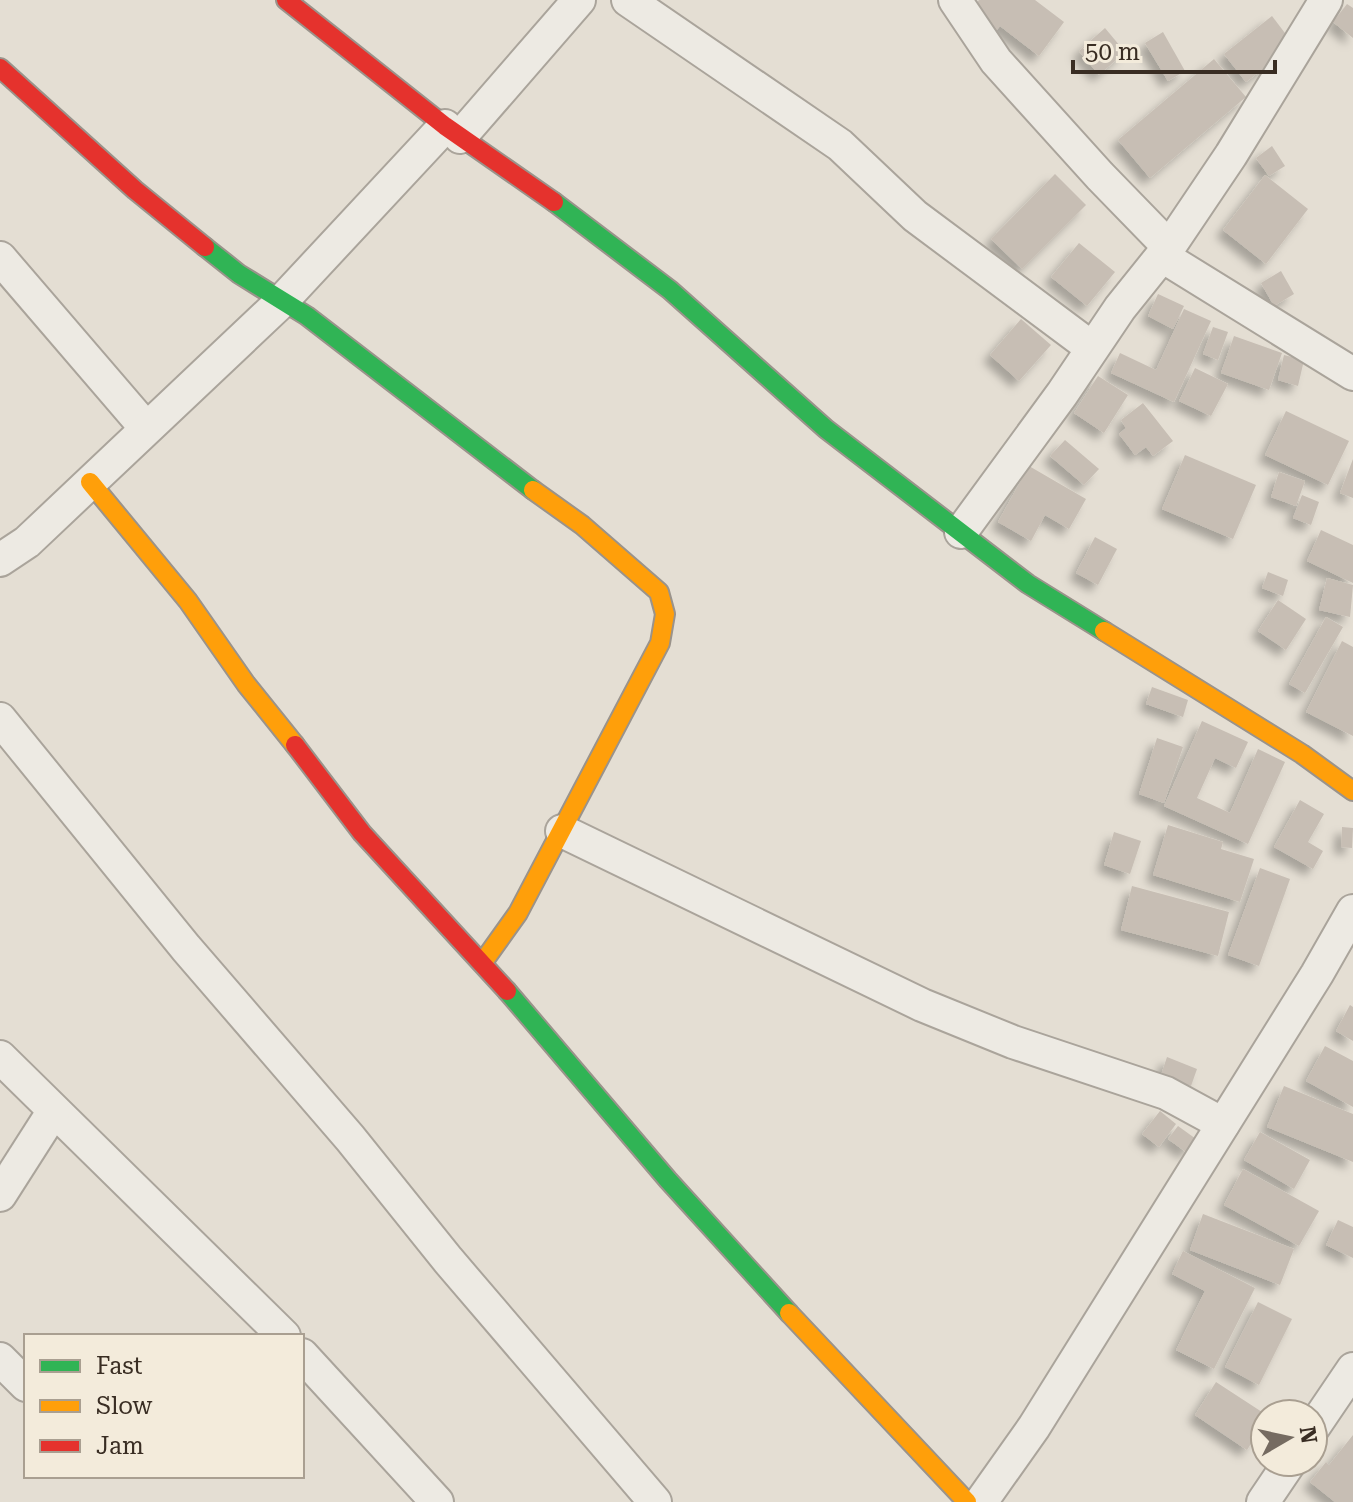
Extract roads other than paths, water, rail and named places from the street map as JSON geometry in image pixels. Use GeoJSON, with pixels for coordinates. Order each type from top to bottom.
{"type":"FeatureCollection","features":[{"type":"Feature","properties":{"kind":"street"},"geometry":{"type":"LineString","coordinates":[[286,0],[453,132],[588,226],[658,281],[826,429],[1028,584],[1302,754],[1353,791]]}},
{"type":"Feature","properties":{"kind":"street"},"geometry":{"type":"LineString","coordinates":[[0,560],[27,542],[281,302],[453,132],[579,0]]}},
{"type":"Feature","properties":{"kind":"street"},"geometry":{"type":"LineString","coordinates":[[628,0],[840,145],[915,216],[1092,348]]}},
{"type":"Feature","properties":{"kind":"street"},"geometry":{"type":"LineString","coordinates":[[955,0],[996,61],[1165,252],[1353,374]]}},
{"type":"Feature","properties":{"kind":"street"},"geometry":{"type":"LineString","coordinates":[[961,532],[1062,394],[1120,308],[1165,252],[1231,155],[1326,0]]}},
{"type":"Feature","properties":{"kind":"street"},"geometry":{"type":"LineString","coordinates":[[0,68],[135,190],[239,274],[307,316],[582,525],[659,592],[665,614],[660,643],[518,913],[483,962]]}},
{"type":"Feature","properties":{"kind":"street"},"geometry":{"type":"LineString","coordinates":[[0,258],[146,428]]}},
{"type":"Feature","properties":{"kind":"street"},"geometry":{"type":"LineString","coordinates":[[90,482],[188,601],[246,684],[362,833],[483,962],[678,1192],[819,1347],[967,1502]]}},
{"type":"Feature","properties":{"kind":"street"},"geometry":{"type":"LineString","coordinates":[[0,719],[186,948],[350,1138],[457,1272],[655,1502]]}},
{"type":"Feature","properties":{"kind":"street"},"geometry":{"type":"LineString","coordinates":[[562,831],[922,1005],[1013,1042],[1166,1093],[1223,1124]]}},
{"type":"Feature","properties":{"kind":"street"},"geometry":{"type":"LineString","coordinates":[[981,1502],[1034,1427],[1317,974],[1353,911]]}},
{"type":"Feature","properties":{"kind":"street"},"geometry":{"type":"LineString","coordinates":[[0,1057],[282,1334]]}},
{"type":"Feature","properties":{"kind":"street"},"geometry":{"type":"LineString","coordinates":[[0,1195],[53,1112]]}},
{"type":"Feature","properties":{"kind":"street"},"geometry":{"type":"LineString","coordinates":[[304,1357],[437,1502]]}},
{"type":"Feature","properties":{"kind":"street"},"geometry":{"type":"LineString","coordinates":[[0,1359],[24,1383]]}},
{"type":"Feature","properties":{"kind":"street"},"geometry":{"type":"LineString","coordinates":[[1329,1404],[1353,1369]]}},
{"type":"Feature","properties":{"kind":"street"},"geometry":{"type":"LineString","coordinates":[[1263,1502],[1279,1478]]}}]}
